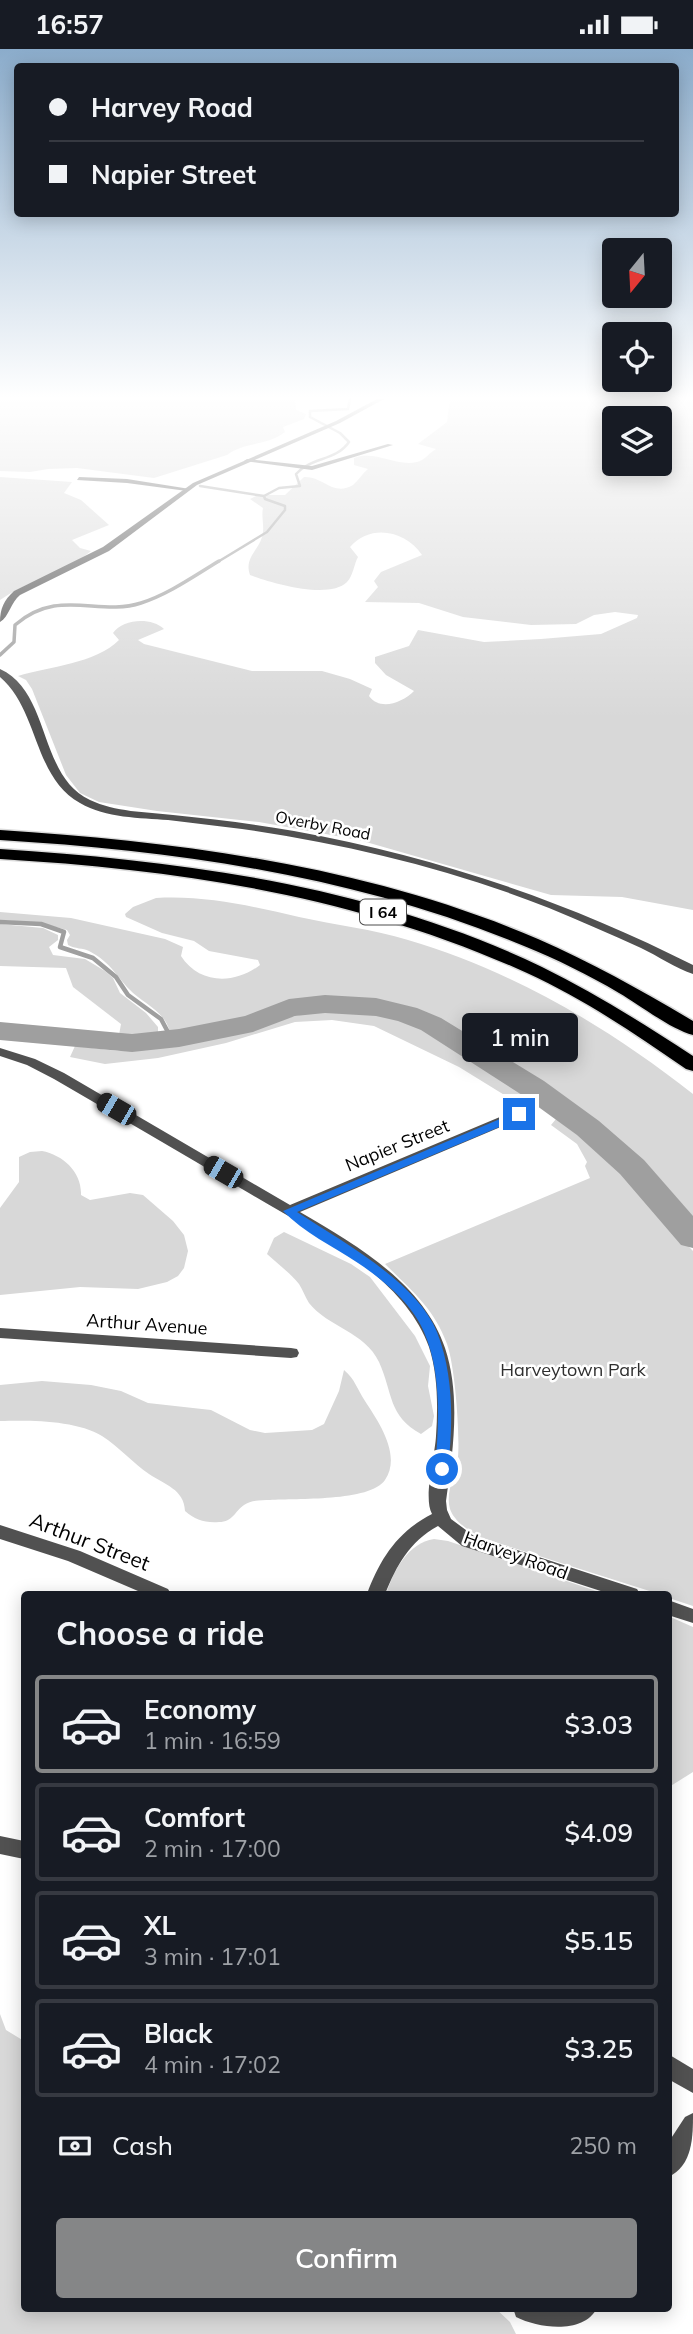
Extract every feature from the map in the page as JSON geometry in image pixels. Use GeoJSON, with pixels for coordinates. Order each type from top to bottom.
{"type":"FeatureCollection","features":[{"type":"Feature","properties":{"kind":"highway","name":"I 64"},"geometry":{"type":"LineString","coordinates":[[0,835],[133,843],[226,855],[319,873],[409,897],[542,946],[623,987],[693,1029]]}},
{"type":"Feature","properties":{"kind":"highway","name":"I 64"},"geometry":{"type":"LineString","coordinates":[[0,854],[145,864],[227,876],[342,900],[386,913],[474,944],[560,983],[644,1032],[693,1065]]}},
{"type":"Feature","properties":{"kind":"street"},"geometry":{"type":"LineString","coordinates":[[0,620],[10,599],[17,593],[106,549],[165,506]]}},
{"type":"Feature","properties":{"kind":"street","name":"Overby Road"},"geometry":{"type":"LineString","coordinates":[[0,673],[15,685],[61,783],[83,801],[124,812],[233,824],[308,837],[430,866],[566,910],[693,970]]}},
{"type":"Feature","properties":{"kind":"street"},"geometry":{"type":"LineString","coordinates":[[0,1052],[51,1071],[289,1211],[376,1270],[408,1298],[430,1330],[439,1359],[446,1423],[437,1501],[442,1517],[413,1532],[404,1540],[390,1560],[377,1591]]}},
{"type":"Feature","properties":{"kind":"street","name":"Napier Street"},"geometry":{"type":"LineString","coordinates":[[289,1211],[519,1114]]}},
{"type":"Feature","properties":{"kind":"street","name":"Arthur Avenue"},"geometry":{"type":"LineString","coordinates":[[0,1333],[291,1353]]}},
{"type":"Feature","properties":{"kind":"street","name":"Harvey Road"},"geometry":{"type":"LineString","coordinates":[[442,1517],[450,1528],[468,1541],[622,1591]]}},
{"type":"Feature","properties":{"kind":"street","name":"Arthur Street"},"geometry":{"type":"LineString","coordinates":[[0,1532],[74,1556],[155,1591]]}},
{"type":"Feature","properties":{"kind":"street"},"geometry":{"type":"LineString","coordinates":[[672,1608],[693,1616]]}},
{"type":"Feature","properties":{"kind":"street"},"geometry":{"type":"LineString","coordinates":[[0,1845],[21,1849]]}},
{"type":"Feature","properties":{"kind":"street"},"geometry":{"type":"LineString","coordinates":[[672,2068],[693,2082]]}},
{"type":"Feature","properties":{"kind":"street"},"geometry":{"type":"LineString","coordinates":[[672,2159],[693,2125]]}},
{"type":"Feature","properties":{"kind":"street"},"geometry":{"type":"LineString","coordinates":[[538,2312],[558,2318],[581,2312]]}},
{"type":"Feature","properties":{"kind":"green space"},"geometry":{"type":"Polygon","coordinates":[[[0,506],[87,506],[109,525],[72,540],[80,548],[91,551],[81,559],[0,600],[0,506]]]}},
{"type":"Feature","properties":{"kind":"green space"},"geometry":{"type":"Polygon","coordinates":[[[260,506],[693,506],[693,910],[622,897],[551,895],[359,840],[259,822],[99,802],[80,793],[66,775],[32,689],[26,680],[18,676],[98,654],[119,640],[113,633],[130,622],[145,621],[164,629],[138,640],[144,644],[252,671],[322,671],[372,689],[369,696],[374,701],[391,704],[414,691],[386,675],[375,663],[375,657],[409,646],[418,630],[484,642],[541,639],[601,634],[637,618],[638,615],[615,612],[594,615],[576,624],[531,625],[463,617],[419,603],[365,602],[378,587],[374,581],[381,572],[422,555],[407,540],[388,533],[368,535],[358,539],[350,547],[358,557],[349,579],[339,587],[314,590],[271,582],[250,575],[249,569],[250,559],[262,537],[263,508],[260,506]]]}},
{"type":"Feature","properties":{"kind":"green space"},"geometry":{"type":"Polygon","coordinates":[[[156,898],[228,902],[408,940],[485,968],[558,1003],[593,1024],[661,1069],[693,1094],[693,1229],[627,1157],[567,1106],[438,1023],[404,1010],[377,1004],[315,1001],[266,1012],[215,1031],[170,1033],[168,1025],[159,1013],[129,989],[102,959],[89,951],[68,945],[70,935],[67,930],[40,923],[0,920],[0,912],[71,918],[165,939],[183,947],[181,956],[197,972],[218,979],[239,976],[260,965],[258,960],[209,951],[194,941],[162,933],[126,917],[125,914],[133,907],[156,898]]]}},
{"type":"Feature","properties":{"kind":"green space"},"geometry":{"type":"Polygon","coordinates":[[[0,924],[43,928],[58,935],[58,940],[49,947],[53,955],[85,959],[105,971],[113,978],[120,993],[146,1013],[158,1027],[158,1036],[134,1040],[119,1035],[121,1024],[73,987],[66,968],[0,966],[0,924]]]}},
{"type":"Feature","properties":{"kind":"green space"},"geometry":{"type":"Polygon","coordinates":[[[325,1009],[382,1013],[411,1019],[526,1094],[527,1101],[521,1103],[506,1096],[459,1067],[374,1026],[332,1020],[295,1022],[226,1043],[158,1058],[105,1064],[70,1057],[75,1046],[118,1051],[157,1048],[251,1030],[270,1022],[325,1009]]]}},
{"type":"Feature","properties":{"kind":"green space","name":"Harveytown Park"},"geometry":{"type":"Polygon","coordinates":[[[556,1119],[563,1120],[609,1157],[639,1195],[693,1251],[693,1606],[672,1599],[672,1591],[650,1591],[482,1538],[459,1522],[450,1509],[449,1496],[458,1446],[450,1354],[442,1331],[429,1310],[385,1264],[590,1178],[585,1166],[587,1162],[577,1144],[551,1125],[556,1119]]]}},
{"type":"Feature","properties":{"kind":"green space"},"geometry":{"type":"Polygon","coordinates":[[[42,1151],[57,1156],[70,1166],[78,1179],[81,1195],[90,1200],[130,1193],[143,1195],[173,1221],[184,1235],[188,1251],[184,1268],[178,1276],[167,1282],[138,1289],[80,1287],[0,1295],[0,1208],[19,1182],[19,1157],[42,1151]]]}},
{"type":"Feature","properties":{"kind":"green space"},"geometry":{"type":"Polygon","coordinates":[[[284,1232],[351,1264],[370,1277],[415,1336],[430,1366],[428,1386],[434,1416],[432,1426],[421,1434],[402,1420],[373,1352],[356,1336],[317,1311],[295,1280],[267,1254],[274,1238],[284,1232]]]}},
{"type":"Feature","properties":{"kind":"green space"},"geometry":{"type":"Polygon","coordinates":[[[344,1370],[376,1418],[390,1449],[390,1470],[385,1480],[377,1487],[349,1495],[253,1501],[224,1522],[196,1519],[185,1511],[181,1497],[173,1488],[149,1474],[108,1440],[92,1431],[52,1422],[0,1421],[0,1385],[42,1381],[91,1385],[121,1391],[148,1403],[211,1410],[250,1430],[265,1433],[312,1430],[324,1424],[339,1391],[344,1370]]]}},
{"type":"Feature","properties":{"kind":"green space"},"geometry":{"type":"Polygon","coordinates":[[[434,1539],[448,1541],[596,1591],[387,1591],[403,1559],[425,1542],[434,1539]]]}},
{"type":"Feature","properties":{"kind":"green space"},"geometry":{"type":"Polygon","coordinates":[[[672,1618],[693,1627],[693,1772],[672,1785],[672,1618]]]}},
{"type":"Feature","properties":{"kind":"green space"},"geometry":{"type":"Polygon","coordinates":[[[0,2014],[6,2030],[21,2039],[21,2312],[499,2312],[510,2322],[516,2334],[0,2334],[0,2014]]]}},
{"type":"Feature","properties":{"kind":"waterway"},"geometry":{"type":"LineString","coordinates":[[216,563],[267,532],[285,510],[284,506]]}},
{"type":"Feature","properties":{"kind":"waterway"},"geometry":{"type":"LineString","coordinates":[[0,655],[14,642],[15,625],[47,607],[109,607],[141,603],[171,590],[219,561]]}},
{"type":"Feature","properties":{"kind":"waterway"},"geometry":{"type":"LineString","coordinates":[[0,922],[41,924],[64,932],[60,947],[93,958],[116,977],[128,995],[161,1019],[169,1034]]}},
{"type":"Feature","properties":{"kind":"waterway"},"geometry":{"type":"LineString","coordinates":[[0,1031],[132,1043],[179,1038],[253,1023],[289,1008],[325,1004],[376,1007],[407,1014],[431,1024],[533,1088],[588,1128],[632,1167],[693,1237]]}},
{"type":"Feature","properties":{"kind":"waterway"},"geometry":{"type":"LineString","coordinates":[[168,1033],[172,1039]]}},
{"type":"Feature","properties":{"kind":"route"},"geometry":{"type":"LineString","coordinates":[[442,1469],[446,1423],[439,1359],[430,1330],[408,1298],[376,1270],[346,1247],[289,1211],[519,1114]]}}]}
